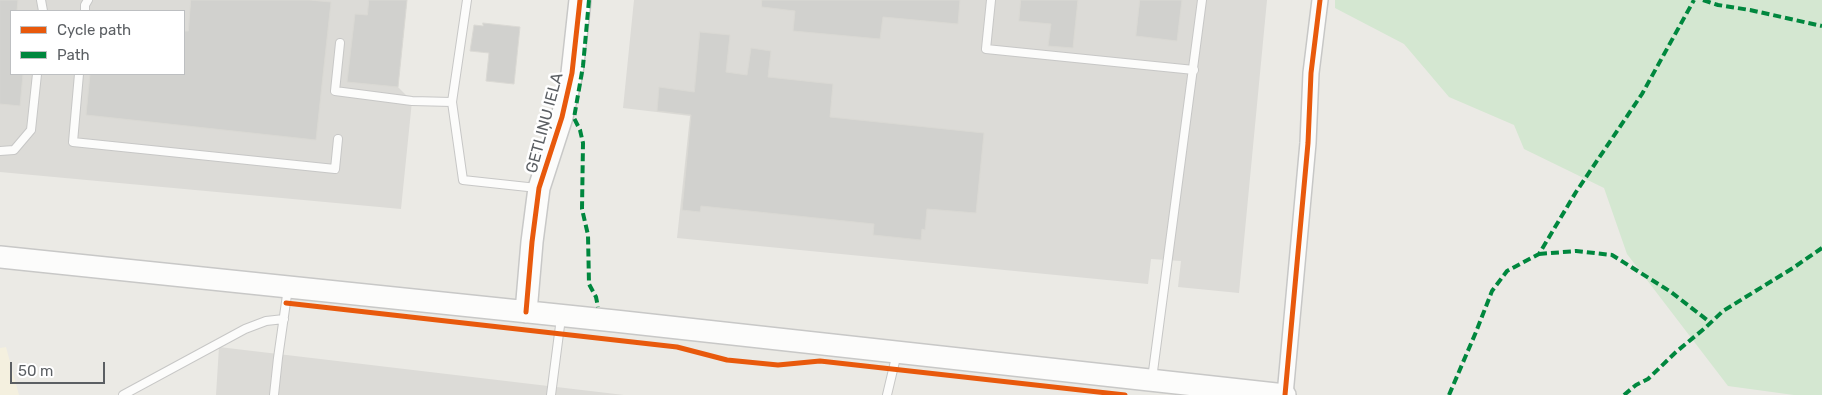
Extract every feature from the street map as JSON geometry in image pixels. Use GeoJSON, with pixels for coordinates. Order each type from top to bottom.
{"type":"FeatureCollection","features":[{"type":"Feature","properties":{"kind":"main road","name":"GETLIŅU IELA"},"geometry":{"type":"LineString","coordinates":[[526,312],[532,242],[540,188],[562,117],[572,73],[580,0]]}},
{"type":"Feature","properties":{"kind":"main road"},"geometry":{"type":"LineString","coordinates":[[0,257],[1276,394]]}},
{"type":"Feature","properties":{"kind":"street"},"geometry":{"type":"LineString","coordinates":[[1276,394],[1308,143],[1311,73],[1320,0]]}},
{"type":"Feature","properties":{"kind":"lane"},"geometry":{"type":"LineString","coordinates":[[467,0],[452,102],[463,180],[540,188]]}},
{"type":"Feature","properties":{"kind":"lane"},"geometry":{"type":"LineString","coordinates":[[991,0],[986,49],[1194,70]]}},
{"type":"Feature","properties":{"kind":"lane"},"geometry":{"type":"LineString","coordinates":[[1152,380],[1202,0]]}},
{"type":"Feature","properties":{"kind":"lane"},"geometry":{"type":"LineString","coordinates":[[340,43],[335,91],[412,100],[452,102]]}},
{"type":"Feature","properties":{"kind":"lane"},"geometry":{"type":"LineString","coordinates":[[0,151],[14,150],[31,130],[37,75]]}},
{"type":"Feature","properties":{"kind":"lane"},"geometry":{"type":"LineString","coordinates":[[79,75],[73,142],[335,170],[338,139]]}},
{"type":"Feature","properties":{"kind":"lane"},"geometry":{"type":"LineString","coordinates":[[274,395],[288,287]]}},
{"type":"Feature","properties":{"kind":"lane"},"geometry":{"type":"LineString","coordinates":[[551,395],[562,316]]}},
{"type":"Feature","properties":{"kind":"lane"},"geometry":{"type":"LineString","coordinates":[[122,395],[245,329],[266,321],[284,319]]}},
{"type":"Feature","properties":{"kind":"lane"},"geometry":{"type":"LineString","coordinates":[[887,395],[897,352]]}},
{"type":"Feature","properties":{"kind":"shaded area"},"geometry":{"type":"Polygon","coordinates":[[[0,0],[407,0],[398,87],[412,101],[401,209],[0,172],[0,0]]]}},
{"type":"Feature","properties":{"kind":"shaded area"},"geometry":{"type":"Polygon","coordinates":[[[634,0],[1267,0],[1239,293],[1178,287],[1181,261],[1151,259],[1148,284],[677,238],[690,116],[623,108],[634,0]]]}},
{"type":"Feature","properties":{"kind":"shaded area"},"geometry":{"type":"Polygon","coordinates":[[[6,347],[19,395],[0,395],[0,348],[6,347]]]}},
{"type":"Feature","properties":{"kind":"shaded area"},"geometry":{"type":"Polygon","coordinates":[[[219,347],[624,395],[216,395],[219,347]]]}},
{"type":"Feature","properties":{"kind":"green space"},"geometry":{"type":"Polygon","coordinates":[[[1335,0],[1822,0],[1822,395],[1794,395],[1728,386],[1627,254],[1604,188],[1524,149],[1514,125],[1449,97],[1404,44],[1335,8],[1335,0]]]}},
{"type":"Feature","properties":{"kind":"building"},"geometry":{"type":"Polygon","coordinates":[[[0,0],[18,0],[17,10],[10,10],[10,75],[23,75],[20,106],[0,104],[0,0]]]}},
{"type":"Feature","properties":{"kind":"building"},"geometry":{"type":"Polygon","coordinates":[[[191,0],[310,0],[331,2],[316,140],[86,115],[90,75],[185,75],[185,31],[188,31],[191,0]]]}},
{"type":"Feature","properties":{"kind":"building"},"geometry":{"type":"Polygon","coordinates":[[[369,0],[407,0],[398,87],[347,82],[355,14],[367,15],[369,0]]]}},
{"type":"Feature","properties":{"kind":"building"},"geometry":{"type":"Polygon","coordinates":[[[762,0],[960,0],[958,24],[883,17],[880,39],[793,31],[795,11],[762,7],[762,0]]]}},
{"type":"Feature","properties":{"kind":"building"},"geometry":{"type":"Polygon","coordinates":[[[1021,0],[1078,0],[1073,48],[1048,46],[1051,24],[1019,21],[1021,0]]]}},
{"type":"Feature","properties":{"kind":"building"},"geometry":{"type":"Polygon","coordinates":[[[1140,0],[1182,0],[1177,41],[1136,36],[1140,0]]]}},
{"type":"Feature","properties":{"kind":"building"},"geometry":{"type":"Polygon","coordinates":[[[483,23],[520,27],[514,84],[486,81],[489,53],[470,51],[474,25],[483,26],[483,23]]]}},
{"type":"Feature","properties":{"kind":"building"},"geometry":{"type":"Polygon","coordinates":[[[700,32],[730,35],[726,72],[747,75],[751,48],[771,51],[768,77],[833,84],[830,117],[984,133],[976,213],[927,209],[925,230],[922,229],[921,240],[873,235],[874,224],[701,206],[700,212],[682,210],[691,115],[657,111],[659,87],[694,92],[700,32]]]}},
{"type":"Feature","properties":{"kind":"marked path"},"geometry":{"type":"LineString","coordinates":[[589,0],[583,66],[574,118],[580,130],[583,143],[582,209],[588,235],[589,284],[596,297],[598,307]]}},
{"type":"Feature","properties":{"kind":"marked path"},"geometry":{"type":"LineString","coordinates":[[1449,395],[1492,291],[1507,271],[1539,254],[1576,192],[1642,94],[1694,0]]}},
{"type":"Feature","properties":{"kind":"marked path"},"geometry":{"type":"LineString","coordinates":[[1703,0],[1718,5],[1822,26]]}},
{"type":"Feature","properties":{"kind":"marked path"},"geometry":{"type":"LineString","coordinates":[[1624,395],[1636,385],[1648,379],[1723,311],[1822,248]]}},
{"type":"Feature","properties":{"kind":"marked path"},"geometry":{"type":"LineString","coordinates":[[1539,254],[1576,251],[1612,255],[1671,292],[1711,323]]}},
{"type":"Feature","properties":{"kind":"cycle path"},"geometry":{"type":"LineString","coordinates":[[526,312],[539,188],[562,117],[572,73],[580,0]]}},
{"type":"Feature","properties":{"kind":"cycle path"},"geometry":{"type":"LineString","coordinates":[[1285,395],[1308,143],[1311,73],[1320,0]]}},
{"type":"Feature","properties":{"kind":"cycle path"},"geometry":{"type":"LineString","coordinates":[[286,303],[677,347],[727,360],[778,365],[820,361],[1125,395]]}}]}
